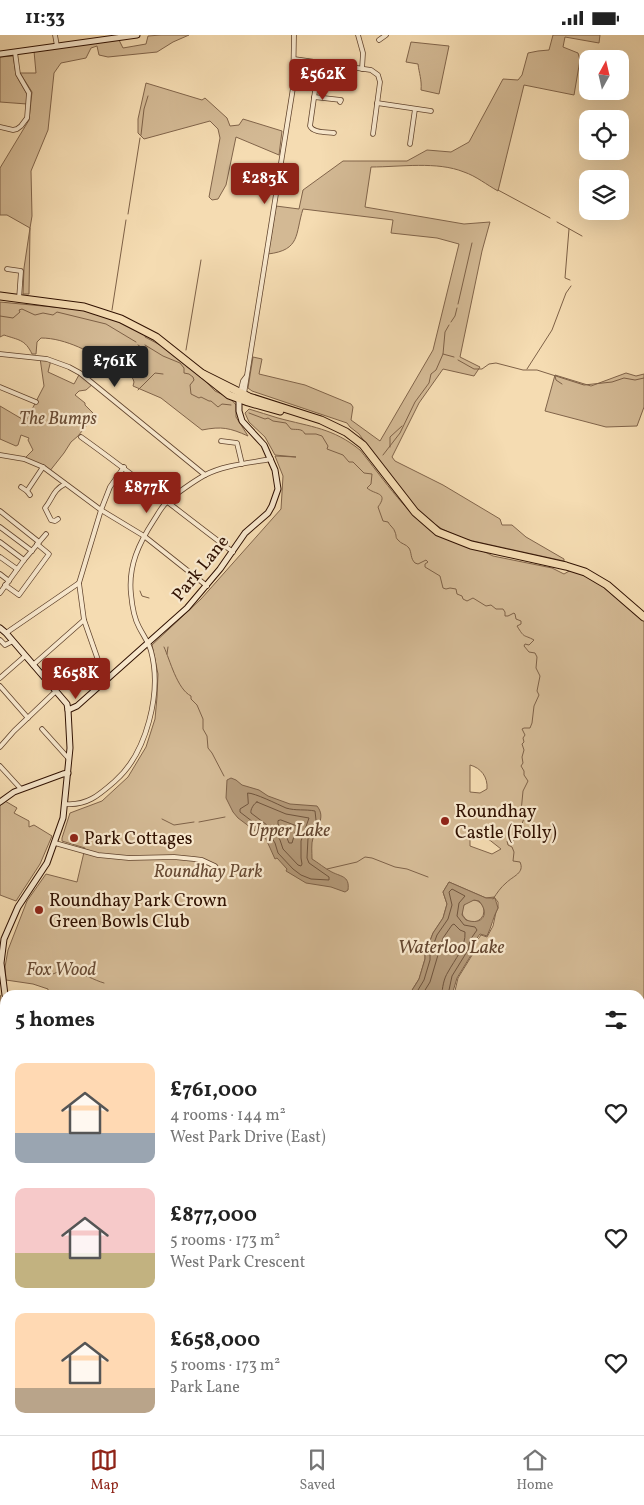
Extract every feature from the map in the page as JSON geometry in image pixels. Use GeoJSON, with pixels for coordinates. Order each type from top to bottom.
{"type":"FeatureCollection","features":[{"type":"Feature","properties":{"kind":"highway"},"geometry":{"type":"LineString","coordinates":[[0,296],[84,307],[122,319],[156,337],[203,374],[241,397],[279,411],[294,413],[330,424],[356,438],[372,455],[414,512],[438,531],[471,545],[560,564],[585,572],[607,585],[644,617]]}},
{"type":"Feature","properties":{"kind":"street"},"geometry":{"type":"LineString","coordinates":[[55,35],[56,46]]}},
{"type":"Feature","properties":{"kind":"street"},"geometry":{"type":"LineString","coordinates":[[0,54],[95,38],[137,35]]}},
{"type":"Feature","properties":{"kind":"street"},"geometry":{"type":"LineString","coordinates":[[241,397],[246,377],[292,97],[294,35]]}},
{"type":"Feature","properties":{"kind":"street"},"geometry":{"type":"LineString","coordinates":[[358,35],[364,53],[362,69]]}},
{"type":"Feature","properties":{"kind":"street"},"geometry":{"type":"LineString","coordinates":[[379,40],[386,35]]}},
{"type":"Feature","properties":{"kind":"street"},"geometry":{"type":"LineString","coordinates":[[0,127],[8,130],[17,129],[27,118],[30,93],[18,74],[14,52]]}},
{"type":"Feature","properties":{"kind":"street"},"geometry":{"type":"LineString","coordinates":[[294,59],[375,72],[380,78],[372,134]]}},
{"type":"Feature","properties":{"kind":"street"},"geometry":{"type":"LineString","coordinates":[[319,63],[310,127],[314,131],[334,133]]}},
{"type":"Feature","properties":{"kind":"street"},"geometry":{"type":"LineString","coordinates":[[314,97],[341,100],[340,102]]}},
{"type":"Feature","properties":{"kind":"street"},"geometry":{"type":"LineString","coordinates":[[377,103],[431,111]]}},
{"type":"Feature","properties":{"kind":"street"},"geometry":{"type":"LineString","coordinates":[[410,144],[415,109]]}},
{"type":"Feature","properties":{"kind":"street"},"geometry":{"type":"LineString","coordinates":[[7,269],[22,271],[19,299]]}},
{"type":"Feature","properties":{"kind":"street"},"geometry":{"type":"LineString","coordinates":[[0,355],[48,359],[80,373],[205,475]]}},
{"type":"Feature","properties":{"kind":"street"},"geometry":{"type":"LineString","coordinates":[[0,387],[36,402]]}},
{"type":"Feature","properties":{"kind":"street","name":"Park Lane"},"geometry":{"type":"LineString","coordinates":[[68,710],[77,706],[187,608],[207,586],[245,533],[268,513],[276,498],[278,481],[264,445],[244,425],[241,417],[241,397]]}},
{"type":"Feature","properties":{"kind":"street"},"geometry":{"type":"LineString","coordinates":[[81,437],[124,467],[166,502],[233,552]]}},
{"type":"Feature","properties":{"kind":"street"},"geometry":{"type":"LineString","coordinates":[[221,441],[237,443],[242,464]]}},
{"type":"Feature","properties":{"kind":"street"},"geometry":{"type":"LineString","coordinates":[[0,456],[33,461],[44,467],[100,510],[144,536],[207,586]]}},
{"type":"Feature","properties":{"kind":"street"},"geometry":{"type":"LineString","coordinates":[[65,804],[76,805],[84,803],[105,790],[123,774],[143,743],[154,695],[154,669],[151,649],[138,626],[135,616],[130,582],[135,556],[144,536],[166,502],[205,475],[242,464],[271,459]]}},
{"type":"Feature","properties":{"kind":"street"},"geometry":{"type":"LineString","coordinates":[[27,491],[44,467]]}},
{"type":"Feature","properties":{"kind":"street"},"geometry":{"type":"LineString","coordinates":[[105,681],[84,620],[79,583],[100,510],[110,487],[124,467]]}},
{"type":"Feature","properties":{"kind":"street"},"geometry":{"type":"LineString","coordinates":[[56,521],[48,515],[45,508],[53,497],[54,491],[65,484]]}},
{"type":"Feature","properties":{"kind":"street"},"geometry":{"type":"LineString","coordinates":[[21,487],[30,495]]}},
{"type":"Feature","properties":{"kind":"street"},"geometry":{"type":"LineString","coordinates":[[0,511],[49,554],[19,595],[6,585]]}},
{"type":"Feature","properties":{"kind":"street"},"geometry":{"type":"LineString","coordinates":[[0,527],[32,551]]}},
{"type":"Feature","properties":{"kind":"street"},"geometry":{"type":"LineString","coordinates":[[0,593],[46,534]]}},
{"type":"Feature","properties":{"kind":"street"},"geometry":{"type":"LineString","coordinates":[[0,542],[24,560]]}},
{"type":"Feature","properties":{"kind":"street"},"geometry":{"type":"LineString","coordinates":[[0,557],[17,569]]}},
{"type":"Feature","properties":{"kind":"street"},"geometry":{"type":"LineString","coordinates":[[0,575],[9,581]]}},
{"type":"Feature","properties":{"kind":"street"},"geometry":{"type":"LineString","coordinates":[[6,633],[79,583]]}},
{"type":"Feature","properties":{"kind":"street"},"geometry":{"type":"LineString","coordinates":[[33,665],[84,620]]}},
{"type":"Feature","properties":{"kind":"street"},"geometry":{"type":"LineString","coordinates":[[0,628],[66,704],[70,748],[63,818],[47,863],[18,907],[5,936],[1,963],[2,988]]}},
{"type":"Feature","properties":{"kind":"street"},"geometry":{"type":"LineString","coordinates":[[0,640],[5,645],[13,641]]}},
{"type":"Feature","properties":{"kind":"street"},"geometry":{"type":"LineString","coordinates":[[0,678],[25,656]]}},
{"type":"Feature","properties":{"kind":"street"},"geometry":{"type":"LineString","coordinates":[[0,686],[28,718]]}},
{"type":"Feature","properties":{"kind":"street"},"geometry":{"type":"LineString","coordinates":[[0,747],[56,691]]}},
{"type":"Feature","properties":{"kind":"street"},"geometry":{"type":"LineString","coordinates":[[42,729],[69,759]]}},
{"type":"Feature","properties":{"kind":"street"},"geometry":{"type":"LineString","coordinates":[[0,766],[21,789]]}},
{"type":"Feature","properties":{"kind":"street"},"geometry":{"type":"LineString","coordinates":[[0,802],[21,789],[68,773]]}},
{"type":"Feature","properties":{"kind":"street"},"geometry":{"type":"LineString","coordinates":[[55,843],[99,855],[129,858],[168,857],[194,859],[202,860],[215,866]]}},
{"type":"Feature","properties":{"kind":"green space"},"geometry":{"type":"Polygon","coordinates":[[[189,35],[157,52],[108,57],[99,55],[97,46],[91,48],[86,58],[61,63],[54,73],[48,130],[31,171],[32,216],[30,228],[7,215],[0,215],[0,168],[29,120],[32,92],[20,73],[36,73],[34,51],[119,40],[123,48],[146,44],[148,36],[189,35]]]}},
{"type":"Feature","properties":{"kind":"green space"},"geometry":{"type":"Polygon","coordinates":[[[553,35],[600,35],[599,43],[565,37],[563,47],[578,53],[579,56],[574,95],[524,85],[498,191],[473,176],[453,169],[418,165],[371,167],[365,207],[464,224],[490,222],[482,251],[460,357],[480,367],[474,376],[443,369],[419,403],[392,457],[395,461],[443,485],[500,519],[502,525],[512,525],[526,537],[564,559],[564,561],[464,539],[442,529],[420,514],[359,434],[347,423],[248,388],[253,357],[262,359],[259,374],[305,385],[351,404],[353,407],[351,420],[380,441],[433,350],[459,244],[437,238],[391,233],[393,220],[303,209],[295,239],[291,245],[279,252],[268,254],[276,206],[299,209],[303,190],[343,161],[407,161],[427,150],[451,152],[469,142],[503,79],[518,80],[522,75],[528,53],[549,50],[553,35]]]}},
{"type":"Feature","properties":{"kind":"green space"},"geometry":{"type":"Polygon","coordinates":[[[411,42],[449,46],[439,94],[421,90],[418,64],[406,62],[411,42]]]}},
{"type":"Feature","properties":{"kind":"green space"},"geometry":{"type":"Polygon","coordinates":[[[13,56],[16,75],[27,94],[27,104],[0,102],[0,57],[13,56]]]}},
{"type":"Feature","properties":{"kind":"green space"},"geometry":{"type":"Polygon","coordinates":[[[146,83],[202,100],[205,98],[227,118],[230,126],[239,125],[243,119],[282,131],[279,155],[236,137],[226,185],[218,199],[212,200],[209,197],[220,138],[218,129],[210,121],[144,139],[138,133],[138,119],[146,83]]]}},
{"type":"Feature","properties":{"kind":"green space"},"geometry":{"type":"Polygon","coordinates":[[[30,228],[29,294],[23,294],[24,268],[30,228]]]}},
{"type":"Feature","properties":{"kind":"green space"},"geometry":{"type":"Polygon","coordinates":[[[0,302],[85,310],[107,316],[146,334],[145,337],[162,346],[192,367],[215,391],[230,398],[236,405],[236,417],[248,436],[226,429],[202,430],[161,398],[133,386],[133,379],[117,359],[113,365],[69,343],[41,338],[37,342],[36,354],[32,354],[27,345],[21,341],[4,335],[0,337],[0,302]]]}},
{"type":"Feature","properties":{"kind":"green space","name":"The Bumps"},"geometry":{"type":"Polygon","coordinates":[[[40,358],[51,360],[48,372],[74,384],[80,373],[94,383],[86,390],[79,391],[75,395],[95,415],[71,442],[49,472],[24,459],[33,450],[28,440],[29,438],[21,435],[16,446],[0,439],[0,406],[22,419],[27,419],[44,386],[40,358]]]}},
{"type":"Feature","properties":{"kind":"green space"},"geometry":{"type":"Polygon","coordinates":[[[626,373],[636,376],[644,374],[644,407],[637,426],[606,427],[545,411],[555,375],[591,386],[626,373]]]}},
{"type":"Feature","properties":{"kind":"green space"},"geometry":{"type":"Polygon","coordinates":[[[249,409],[321,429],[340,437],[360,450],[408,509],[430,530],[454,542],[481,550],[493,556],[552,568],[564,574],[571,570],[582,574],[610,592],[644,620],[644,990],[455,990],[458,978],[474,952],[476,942],[481,935],[487,937],[493,926],[498,902],[494,897],[486,898],[449,882],[443,892],[447,904],[443,918],[433,933],[425,954],[419,979],[412,990],[48,990],[33,984],[6,980],[5,967],[8,950],[27,901],[46,874],[77,882],[85,848],[62,841],[70,813],[102,801],[128,777],[146,747],[155,719],[157,697],[158,674],[152,645],[201,599],[281,509],[283,476],[275,456],[296,457],[275,455],[265,437],[249,422],[245,413],[249,409]],[[470,765],[470,792],[480,793],[487,789],[486,781],[485,777],[474,766],[470,765]],[[470,832],[470,846],[492,854],[501,849],[482,834],[470,832]]]}},
{"type":"Feature","properties":{"kind":"green space"},"geometry":{"type":"Polygon","coordinates":[[[5,801],[17,808],[14,813],[29,821],[29,827],[34,825],[52,836],[40,864],[16,901],[0,895],[0,806],[5,801]]]}},
{"type":"Feature","properties":{"kind":"green space"},"geometry":{"type":"Polygon","coordinates":[[[473,900],[481,903],[484,911],[481,919],[473,922],[465,919],[462,911],[465,903],[473,900]]]}},
{"type":"Feature","properties":{"kind":"water","name":"Upper Lake"},"geometry":{"type":"Polygon","coordinates":[[[231,778],[242,785],[259,790],[268,796],[290,804],[317,806],[320,810],[321,818],[312,840],[312,859],[328,870],[344,877],[348,890],[345,892],[331,887],[306,883],[286,871],[287,869],[277,858],[275,859],[266,839],[233,812],[226,798],[227,780],[231,778]]]}},
{"type":"Feature","properties":{"kind":"water","name":"Waterloo Lake"},"geometry":{"type":"Polygon","coordinates":[[[449,882],[486,898],[495,898],[498,908],[487,936],[480,934],[475,941],[473,952],[457,978],[453,990],[412,990],[419,979],[425,954],[433,933],[443,918],[447,904],[443,892],[449,882]],[[474,900],[464,905],[462,915],[466,920],[480,920],[484,914],[479,901],[474,900]]]}},
{"type":"Feature","properties":{"kind":"waterway"},"geometry":{"type":"LineString","coordinates":[[141,135],[144,109],[148,96]]}},
{"type":"Feature","properties":{"kind":"waterway"},"geometry":{"type":"LineString","coordinates":[[128,214],[140,138]]}},
{"type":"Feature","properties":{"kind":"waterway"},"geometry":{"type":"LineString","coordinates":[[498,190],[550,218]]}},
{"type":"Feature","properties":{"kind":"waterway"},"geometry":{"type":"LineString","coordinates":[[112,310],[126,220]]}},
{"type":"Feature","properties":{"kind":"waterway"},"geometry":{"type":"LineString","coordinates":[[557,222],[582,236]]}},
{"type":"Feature","properties":{"kind":"waterway"},"geometry":{"type":"LineString","coordinates":[[569,229],[565,278],[570,280]]}},
{"type":"Feature","properties":{"kind":"waterway"},"geometry":{"type":"LineString","coordinates":[[458,304],[472,243]]}},
{"type":"Feature","properties":{"kind":"waterway"},"geometry":{"type":"LineString","coordinates":[[186,350],[201,260]]}},
{"type":"Feature","properties":{"kind":"waterway"},"geometry":{"type":"LineString","coordinates":[[527,369],[552,330],[566,293],[571,286]]}},
{"type":"Feature","properties":{"kind":"waterway"},"geometry":{"type":"LineString","coordinates":[[451,322],[457,308]]}},
{"type":"Feature","properties":{"kind":"waterway"},"geometry":{"type":"LineString","coordinates":[[0,316],[13,318],[22,309],[35,315],[43,313],[53,315],[57,312],[106,324],[136,342]]}},
{"type":"Feature","properties":{"kind":"waterway"},"geometry":{"type":"LineString","coordinates":[[383,455],[400,433],[415,402],[429,383],[431,374],[436,370],[443,354],[445,332],[449,325]]}},
{"type":"Feature","properties":{"kind":"waterway"},"geometry":{"type":"LineString","coordinates":[[138,345],[147,347]]}},
{"type":"Feature","properties":{"kind":"waterway"},"geometry":{"type":"LineString","coordinates":[[145,345],[163,356],[180,363],[184,368],[184,373],[193,377],[194,380],[190,385],[191,394],[211,401],[218,407],[222,404],[231,405]]}},
{"type":"Feature","properties":{"kind":"waterway"},"geometry":{"type":"LineString","coordinates":[[443,354],[454,357]]}},
{"type":"Feature","properties":{"kind":"waterway"},"geometry":{"type":"LineString","coordinates":[[458,360],[474,369],[482,369],[489,364],[496,363],[523,370],[537,370],[584,385],[612,382],[624,378],[635,380],[644,378]]}},
{"type":"Feature","properties":{"kind":"waterway"},"geometry":{"type":"LineString","coordinates":[[138,390],[155,373],[163,374]]}},
{"type":"Feature","properties":{"kind":"waterway"},"geometry":{"type":"LineString","coordinates":[[555,376],[556,380],[562,384]]}},
{"type":"Feature","properties":{"kind":"waterway"},"geometry":{"type":"LineString","coordinates":[[249,413],[265,419],[268,418],[273,421],[286,423],[291,429],[301,430],[305,434],[322,436],[328,446],[327,449],[343,455],[364,473],[372,474],[371,484],[367,488],[381,496],[382,499],[378,507],[383,521],[388,522],[397,539],[409,548],[415,563],[418,564],[426,560],[428,562],[425,564],[425,567],[440,576],[443,588],[456,589],[457,594],[462,596],[463,599],[467,601],[473,598],[486,606],[491,605],[496,609],[503,609],[505,616],[514,613],[516,619],[521,621],[521,624],[517,626],[521,633],[534,640],[529,645],[525,644],[524,646],[529,652],[535,653],[537,657],[536,668],[540,676],[537,691],[539,695],[534,706],[532,723],[530,728],[522,729],[525,735],[522,744],[524,750],[521,766],[528,781],[523,791],[521,812],[524,818],[522,824],[517,824],[516,829],[521,836],[512,841],[507,841],[514,852],[513,861],[520,862],[521,869],[518,874],[502,886],[493,899]]}},
{"type":"Feature","properties":{"kind":"waterway"},"geometry":{"type":"LineString","coordinates":[[390,447],[390,437],[402,426]]}},
{"type":"Feature","properties":{"kind":"waterway"},"geometry":{"type":"LineString","coordinates":[[140,591],[142,596],[149,598]]}},
{"type":"Feature","properties":{"kind":"waterway"},"geometry":{"type":"LineString","coordinates":[[164,647],[174,674],[197,705],[203,719],[203,729],[207,736],[208,748],[224,776]]}},
{"type":"Feature","properties":{"kind":"waterway"},"geometry":{"type":"LineString","coordinates":[[167,654],[168,647]]}},
{"type":"Feature","properties":{"kind":"waterway"},"geometry":{"type":"LineString","coordinates":[[199,822],[225,817]]}},
{"type":"Feature","properties":{"kind":"waterway"},"geometry":{"type":"LineString","coordinates":[[162,819],[174,825],[194,822]]}},
{"type":"Feature","properties":{"kind":"waterway"},"geometry":{"type":"LineString","coordinates":[[327,869],[357,862],[365,857],[428,877]]}},
{"type":"Feature","properties":{"kind":"waterway"},"geometry":{"type":"LineString","coordinates":[[37,972],[53,974],[69,968],[72,972],[104,983]]}},
{"type":"Feature","properties":{"kind":"waterway"},"geometry":{"type":"LineString","coordinates":[[38,975],[43,976],[46,974]]}},
{"type":"Feature","properties":{"kind":"place","name":"Roundhay Castle (Folly)"},"geometry":{"type":"Point","coordinates":[445,821]}},
{"type":"Feature","properties":{"kind":"place","name":"Park Cottages"},"geometry":{"type":"Point","coordinates":[74,838]}},
{"type":"Feature","properties":{"kind":"place","name":"Roundhay Park Crown Green Bowls Club"},"geometry":{"type":"Point","coordinates":[39,910]}},
{"type":"Feature","properties":{"kind":"park label","name":"Roundhay Park"},"geometry":{"type":"Point","coordinates":[208,871]}},
{"type":"Feature","properties":{"kind":"park label","name":"Fox Wood"},"geometry":{"type":"Point","coordinates":[61,969]}}]}
